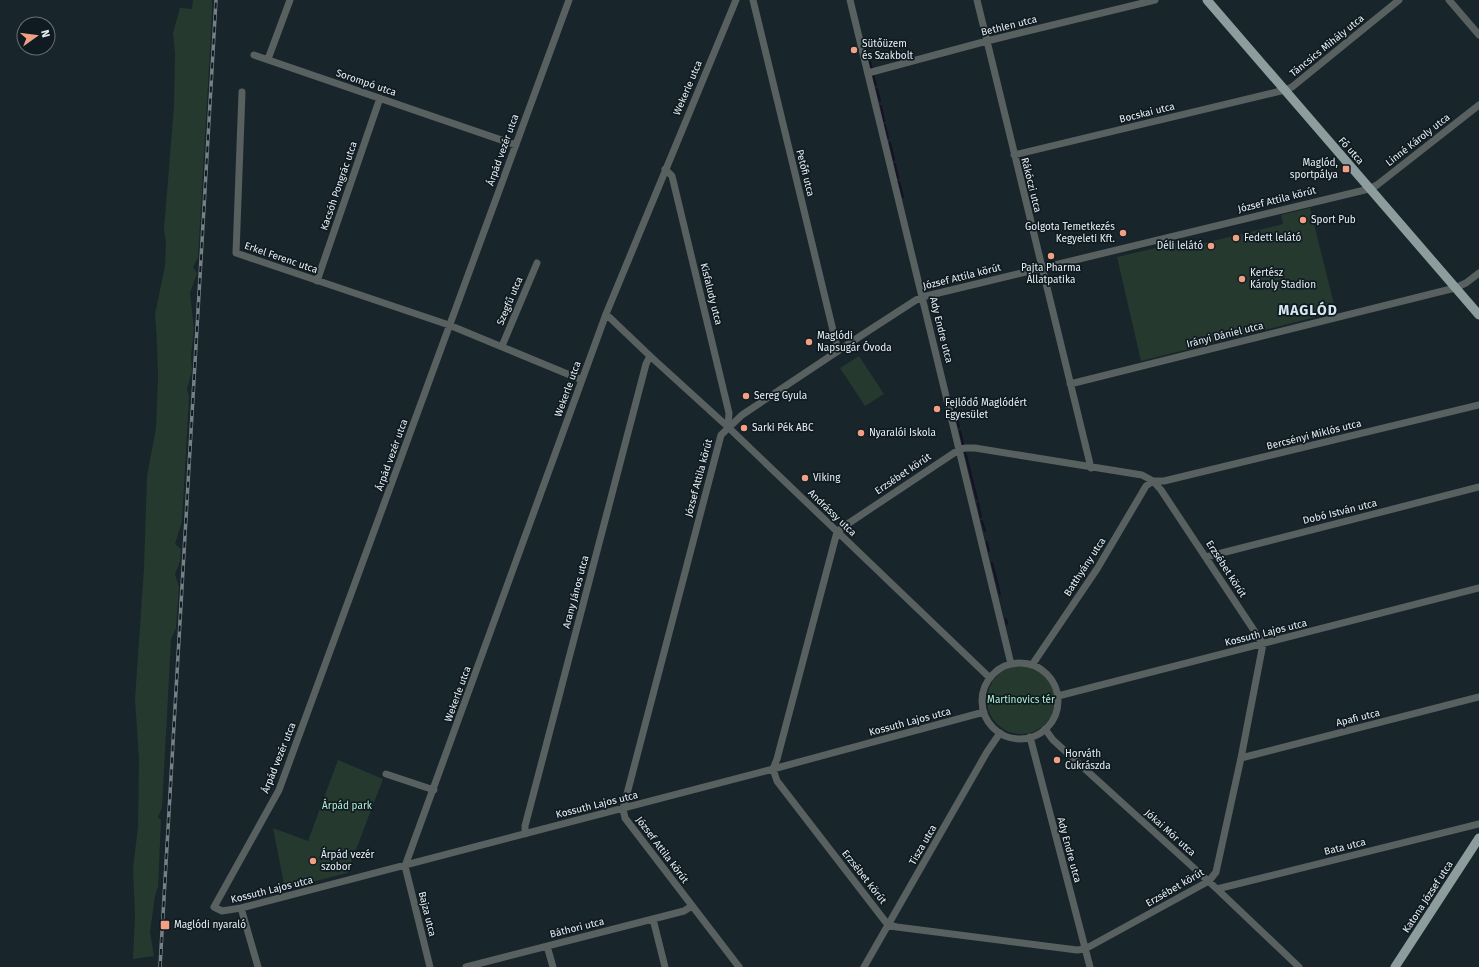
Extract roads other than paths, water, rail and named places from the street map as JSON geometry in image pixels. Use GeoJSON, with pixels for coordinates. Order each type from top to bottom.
{"type":"FeatureCollection","features":[{"type":"Feature","properties":{"kind":"main road","name":"Fő utca"},"geometry":{"type":"LineString","coordinates":[[1207,0],[1479,316]]}},
{"type":"Feature","properties":{"kind":"main road","name":"Katona József utca"},"geometry":{"type":"LineString","coordinates":[[1395,967],[1479,838]]}},
{"type":"Feature","properties":{"kind":"street"},"geometry":{"type":"LineString","coordinates":[[268,59],[290,0]]}},
{"type":"Feature","properties":{"kind":"street","name":"Árpád vezér utca"},"geometry":{"type":"LineString","coordinates":[[214,907],[279,790],[569,0]]}},
{"type":"Feature","properties":{"kind":"street","name":"Wekerle utca"},"geometry":{"type":"LineString","coordinates":[[405,866],[434,790],[606,314],[736,0]]}},
{"type":"Feature","properties":{"kind":"street","name":"Petőfi utca"},"geometry":{"type":"LineString","coordinates":[[752,0],[838,351]]}},
{"type":"Feature","properties":{"kind":"street","name":"Ady Endre utca"},"geometry":{"type":"LineString","coordinates":[[850,0],[1011,664]]}},
{"type":"Feature","properties":{"kind":"street","name":"Rákóczi utca"},"geometry":{"type":"LineString","coordinates":[[977,0],[1091,468]]}},
{"type":"Feature","properties":{"kind":"street","name":"Bethlen utca"},"geometry":{"type":"LineString","coordinates":[[868,73],[987,41],[1155,0]]}},
{"type":"Feature","properties":{"kind":"street","name":"Táncsics Mihály utca"},"geometry":{"type":"LineString","coordinates":[[1285,90],[1292,87],[1399,0]]}},
{"type":"Feature","properties":{"kind":"street"},"geometry":{"type":"LineString","coordinates":[[1449,0],[1479,35]]}},
{"type":"Feature","properties":{"kind":"street","name":"Sorompó utca"},"geometry":{"type":"LineString","coordinates":[[254,54],[516,145]]}},
{"type":"Feature","properties":{"kind":"street","name":"Bocskai utca"},"geometry":{"type":"LineString","coordinates":[[1014,155],[1285,90]]}},
{"type":"Feature","properties":{"kind":"street","name":"Erkel Ferenc utca"},"geometry":{"type":"LineString","coordinates":[[242,92],[236,253],[450,324]]}},
{"type":"Feature","properties":{"kind":"street","name":"Kacsóh Pongrác utca"},"geometry":{"type":"LineString","coordinates":[[318,281],[380,98]]}},
{"type":"Feature","properties":{"kind":"street","name":"Linné Károly utca"},"geometry":{"type":"LineString","coordinates":[[1369,189],[1378,184],[1479,105]]}},
{"type":"Feature","properties":{"kind":"street","name":"Kisfaludy utca"},"geometry":{"type":"LineString","coordinates":[[666,169],[672,176],[717,360],[729,414],[728,427]]}},
{"type":"Feature","properties":{"kind":"street","name":"József Attila körút"},"geometry":{"type":"LineString","coordinates":[[739,967],[625,818],[623,809],[721,435],[742,415],[922,297],[1369,189]]}},
{"type":"Feature","properties":{"kind":"street","name":"Szegfű utca"},"geometry":{"type":"LineString","coordinates":[[502,346],[537,263]]}},
{"type":"Feature","properties":{"kind":"street","name":"Irányi Dániel utca"},"geometry":{"type":"LineString","coordinates":[[1070,384],[1456,288],[1466,283],[1479,273]]}},
{"type":"Feature","properties":{"kind":"street","name":"Andrássy utca"},"geometry":{"type":"LineString","coordinates":[[606,314],[728,427],[990,678]]}},
{"type":"Feature","properties":{"kind":"street"},"geometry":{"type":"LineString","coordinates":[[450,324],[582,380]]}},
{"type":"Feature","properties":{"kind":"street","name":"Arany János utca"},"geometry":{"type":"LineString","coordinates":[[525,834],[525,826],[644,371],[650,356]]}},
{"type":"Feature","properties":{"kind":"street","name":"Bercsényi Miklós utca"},"geometry":{"type":"LineString","coordinates":[[1154,481],[1164,482],[1479,405]]}},
{"type":"Feature","properties":{"kind":"street","name":"Erzsébet körút"},"geometry":{"type":"LineString","coordinates":[[773,769],[777,781],[888,925],[1069,949],[1085,949],[1209,882],[1216,872],[1241,758],[1263,644],[1154,481],[1142,475],[1091,468],[975,448],[960,450],[837,532]]}},
{"type":"Feature","properties":{"kind":"street","name":"Batthyány utca"},"geometry":{"type":"LineString","coordinates":[[1032,665],[1097,569],[1146,486],[1154,481]]}},
{"type":"Feature","properties":{"kind":"street","name":"Dobó István utca"},"geometry":{"type":"LineString","coordinates":[[1206,557],[1479,487]]}},
{"type":"Feature","properties":{"kind":"street"},"geometry":{"type":"LineString","coordinates":[[773,769],[777,759],[837,532]]}},
{"type":"Feature","properties":{"kind":"street","name":"Kossuth Lajos utca"},"geometry":{"type":"LineString","coordinates":[[1058,696],[1479,588]]}},
{"type":"Feature","properties":{"kind":"street"},"geometry":{"type":"LineString","coordinates":[[1021,663],[1032,665],[1041,669],[1055,686],[1058,696],[1057,708],[1053,720],[1045,729],[1030,738],[1015,738],[1000,733],[992,726],[984,712],[982,700],[984,688],[996,671],[1011,664],[1021,663]]}},
{"type":"Feature","properties":{"kind":"street","name":"Apafi utca"},"geometry":{"type":"LineString","coordinates":[[1241,758],[1479,697]]}},
{"type":"Feature","properties":{"kind":"street","name":"Kossuth Lajos utca"},"geometry":{"type":"LineString","coordinates":[[214,907],[222,911],[241,908],[623,809],[984,712]]}},
{"type":"Feature","properties":{"kind":"street","name":"Jókai Mór utca"},"geometry":{"type":"LineString","coordinates":[[1045,729],[1053,740],[1217,888],[1299,967]]}},
{"type":"Feature","properties":{"kind":"street","name":"Tisza utca"},"geometry":{"type":"LineString","coordinates":[[864,967],[987,752],[1000,733]]}},
{"type":"Feature","properties":{"kind":"street","name":"Ady Endre utca"},"geometry":{"type":"LineString","coordinates":[[1030,738],[1090,967]]}},
{"type":"Feature","properties":{"kind":"street"},"geometry":{"type":"LineString","coordinates":[[386,774],[434,790]]}},
{"type":"Feature","properties":{"kind":"street","name":"Bata utca"},"geometry":{"type":"LineString","coordinates":[[1217,888],[1479,824]]}},
{"type":"Feature","properties":{"kind":"street","name":"Bajza utca"},"geometry":{"type":"LineString","coordinates":[[405,866],[430,967]]}},
{"type":"Feature","properties":{"kind":"street","name":"Báthori utca"},"geometry":{"type":"LineString","coordinates":[[466,967],[684,911],[692,906]]}},
{"type":"Feature","properties":{"kind":"street"},"geometry":{"type":"LineString","coordinates":[[241,908],[258,967]]}},
{"type":"Feature","properties":{"kind":"street"},"geometry":{"type":"LineString","coordinates":[[653,919],[666,967]]}},
{"type":"Feature","properties":{"kind":"street"},"geometry":{"type":"LineString","coordinates":[[547,946],[553,967]]}},
{"type":"Feature","properties":{"kind":"waterway"},"geometry":{"type":"LineString","coordinates":[[870,62],[872,69]]}},
{"type":"Feature","properties":{"kind":"waterway"},"geometry":{"type":"LineString","coordinates":[[873,75],[876,85]]}},
{"type":"Feature","properties":{"kind":"waterway"},"geometry":{"type":"LineString","coordinates":[[877,89],[880,101]]}},
{"type":"Feature","properties":{"kind":"waterway"},"geometry":{"type":"LineString","coordinates":[[881,106],[884,121]]}},
{"type":"Feature","properties":{"kind":"waterway"},"geometry":{"type":"LineString","coordinates":[[885,125],[888,138]]}},
{"type":"Feature","properties":{"kind":"waterway"},"geometry":{"type":"LineString","coordinates":[[890,143],[894,160]]}},
{"type":"Feature","properties":{"kind":"waterway"},"geometry":{"type":"LineString","coordinates":[[895,164],[898,178]]}},
{"type":"Feature","properties":{"kind":"waterway"},"geometry":{"type":"LineString","coordinates":[[899,182],[903,197]]}},
{"type":"Feature","properties":{"kind":"waterway"},"geometry":{"type":"LineString","coordinates":[[952,398],[955,412]]}},
{"type":"Feature","properties":{"kind":"waterway"},"geometry":{"type":"LineString","coordinates":[[956,416],[959,427]]}},
{"type":"Feature","properties":{"kind":"waterway"},"geometry":{"type":"LineString","coordinates":[[960,431],[963,444]]}},
{"type":"Feature","properties":{"kind":"waterway"},"geometry":{"type":"LineString","coordinates":[[965,452],[977,499]]}},
{"type":"Feature","properties":{"kind":"waterway"},"geometry":{"type":"LineString","coordinates":[[978,503],[981,517]]}},
{"type":"Feature","properties":{"kind":"waterway"},"geometry":{"type":"LineString","coordinates":[[982,521],[985,531]]}},
{"type":"Feature","properties":{"kind":"waterway"},"geometry":{"type":"LineString","coordinates":[[987,542],[989,551]]}},
{"type":"Feature","properties":{"kind":"waterway"},"geometry":{"type":"LineString","coordinates":[[992,563],[1000,594]]}},
{"type":"Feature","properties":{"kind":"waterway"},"geometry":{"type":"LineString","coordinates":[[1006,619],[1007,624]]}},
{"type":"Feature","properties":{"kind":"railway"},"geometry":{"type":"LineString","coordinates":[[160,967],[216,0]]}},
{"type":"Feature","properties":{"kind":"place","name":"Sütőüzem és Szakbolt"},"geometry":{"type":"Point","coordinates":[854,50]}},
{"type":"Feature","properties":{"kind":"place","name":"Maglód, sportpálya"},"geometry":{"type":"Point","coordinates":[1346,169]}},
{"type":"Feature","properties":{"kind":"place","name":"Sport Pub"},"geometry":{"type":"Point","coordinates":[1303,220]}},
{"type":"Feature","properties":{"kind":"place","name":"Golgota Temetkezés Kegyeleti Kft."},"geometry":{"type":"Point","coordinates":[1123,233]}},
{"type":"Feature","properties":{"kind":"place","name":"Fedett lelátó"},"geometry":{"type":"Point","coordinates":[1236,238]}},
{"type":"Feature","properties":{"kind":"place","name":"Déli lelátó"},"geometry":{"type":"Point","coordinates":[1211,246]}},
{"type":"Feature","properties":{"kind":"place","name":"Pajta Pharma Állatpatika"},"geometry":{"type":"Point","coordinates":[1051,256]}},
{"type":"Feature","properties":{"kind":"place","name":"Kertész Károly Stadion"},"geometry":{"type":"Point","coordinates":[1242,279]}},
{"type":"Feature","properties":{"kind":"place","name":"Maglódi Napsugár Óvoda"},"geometry":{"type":"Point","coordinates":[809,342]}},
{"type":"Feature","properties":{"kind":"place","name":"Sereg Gyula"},"geometry":{"type":"Point","coordinates":[746,396]}},
{"type":"Feature","properties":{"kind":"place","name":"Fejlődő Maglódért Egyesület"},"geometry":{"type":"Point","coordinates":[937,409]}},
{"type":"Feature","properties":{"kind":"place","name":"Sarki Pék ABC"},"geometry":{"type":"Point","coordinates":[744,428]}},
{"type":"Feature","properties":{"kind":"place","name":"Nyaralói Iskola"},"geometry":{"type":"Point","coordinates":[861,433]}},
{"type":"Feature","properties":{"kind":"place","name":"Viking"},"geometry":{"type":"Point","coordinates":[805,478]}},
{"type":"Feature","properties":{"kind":"place","name":"Horváth Cukrászda"},"geometry":{"type":"Point","coordinates":[1057,760]}},
{"type":"Feature","properties":{"kind":"place","name":"Árpád vezér szobor"},"geometry":{"type":"Point","coordinates":[313,861]}},
{"type":"Feature","properties":{"kind":"place","name":"Maglódi nyaraló"},"geometry":{"type":"Point","coordinates":[165,925]}},
{"type":"Feature","properties":{"kind":"district","name":"MAGLÓD"},"geometry":{"type":"Point","coordinates":[1308,310]}},
{"type":"Feature","properties":{"kind":"park label","name":"Martinovics tér"},"geometry":{"type":"Point","coordinates":[1021,700]}},
{"type":"Feature","properties":{"kind":"park label","name":"Árpád park"},"geometry":{"type":"Point","coordinates":[347,806]}}]}
